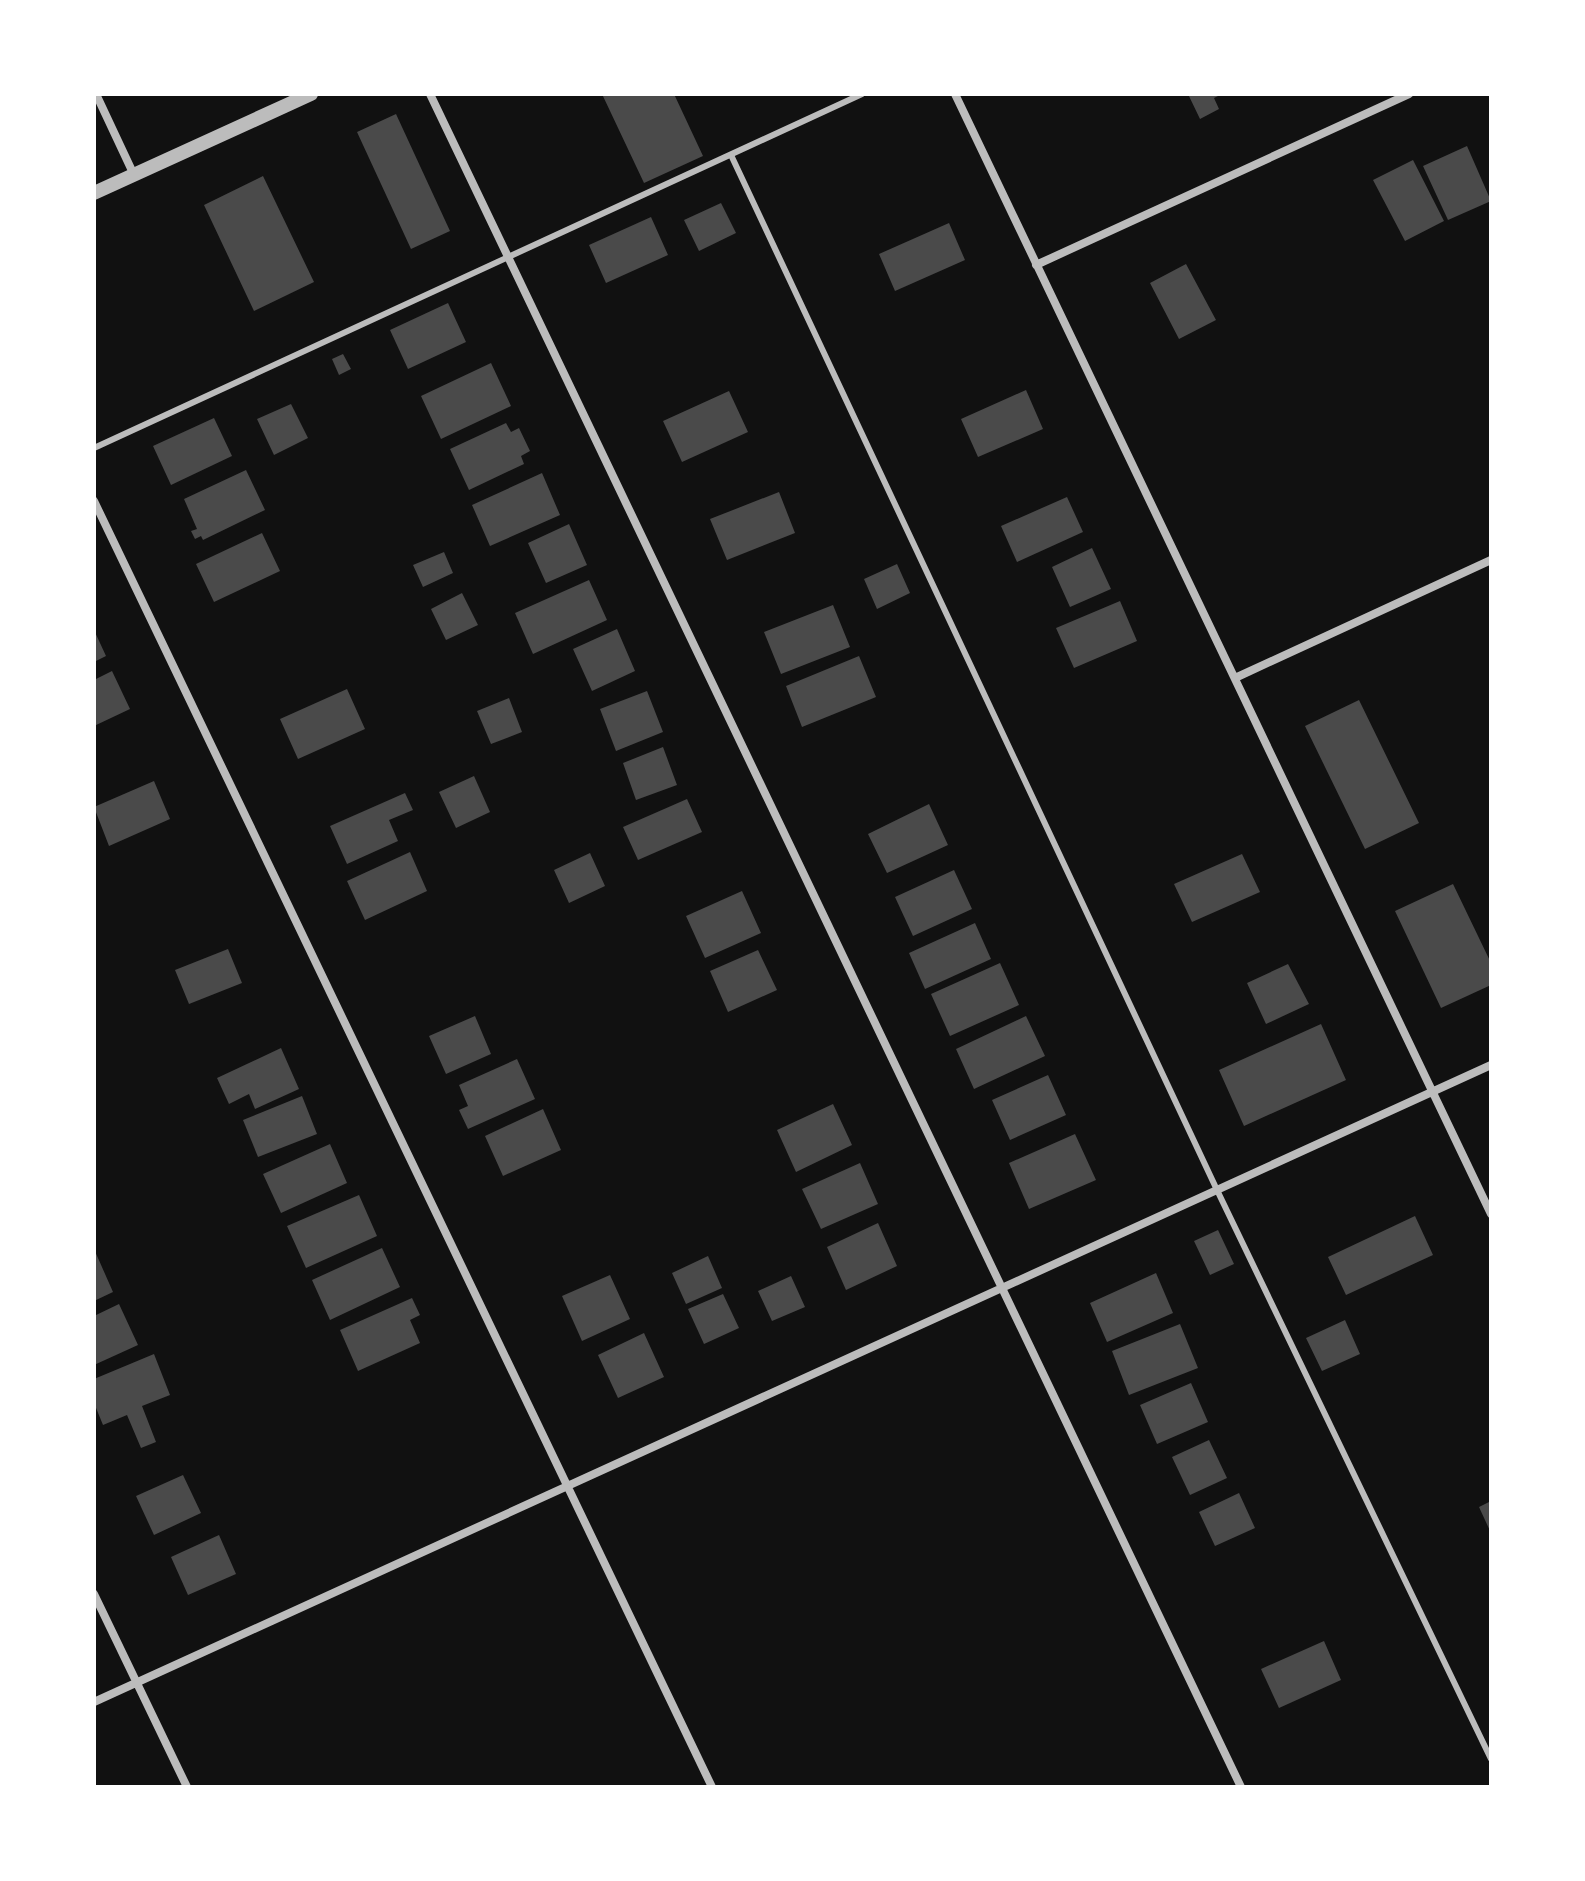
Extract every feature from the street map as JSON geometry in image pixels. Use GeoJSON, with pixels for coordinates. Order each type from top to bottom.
{"type":"FeatureCollection","features":[{"type":"Feature","properties":{"kind":"street"},"geometry":{"type":"LineString","coordinates":[[96,94],[134,175]]}},
{"type":"Feature","properties":{"kind":"street"},"geometry":{"type":"LineString","coordinates":[[94,193],[311,94]]}},
{"type":"Feature","properties":{"kind":"street"},"geometry":{"type":"LineString","coordinates":[[430,94],[1241,1787]]}},
{"type":"Feature","properties":{"kind":"street"},"geometry":{"type":"LineString","coordinates":[[955,94],[1491,1214]]}},
{"type":"Feature","properties":{"kind":"street"},"geometry":{"type":"LineString","coordinates":[[1036,265],[1409,94]]}},
{"type":"Feature","properties":{"kind":"street"},"geometry":{"type":"LineString","coordinates":[[94,501],[712,1787]]}},
{"type":"Feature","properties":{"kind":"street"},"geometry":{"type":"LineString","coordinates":[[1235,678],[1491,560]]}},
{"type":"Feature","properties":{"kind":"street"},"geometry":{"type":"LineString","coordinates":[[94,1702],[1491,1065]]}},
{"type":"Feature","properties":{"kind":"street"},"geometry":{"type":"LineString","coordinates":[[94,1594],[187,1787]]}},
{"type":"Feature","properties":{"kind":"lane"},"geometry":{"type":"LineString","coordinates":[[94,448],[862,94]]}},
{"type":"Feature","properties":{"kind":"lane"},"geometry":{"type":"LineString","coordinates":[[731,155],[1217,1190],[1491,1759]]}},
{"type":"Feature","properties":{"kind":"building"},"geometry":{"type":"Polygon","coordinates":[[[602,94],[674,94],[703,156],[644,183],[602,94]]]}},
{"type":"Feature","properties":{"kind":"building"},"geometry":{"type":"Polygon","coordinates":[[[1188,94],[1222,94],[1214,98],[1219,109],[1200,119],[1188,94]]]}},
{"type":"Feature","properties":{"kind":"building"},"geometry":{"type":"Polygon","coordinates":[[[396,114],[450,231],[411,249],[357,132],[396,114]]]}},
{"type":"Feature","properties":{"kind":"building"},"geometry":{"type":"Polygon","coordinates":[[[1467,146],[1491,201],[1448,220],[1423,166],[1467,146]]]}},
{"type":"Feature","properties":{"kind":"building"},"geometry":{"type":"Polygon","coordinates":[[[1413,160],[1444,221],[1405,241],[1373,180],[1413,160]]]}},
{"type":"Feature","properties":{"kind":"building"},"geometry":{"type":"Polygon","coordinates":[[[263,176],[314,282],[254,311],[204,205],[263,176]]]}},
{"type":"Feature","properties":{"kind":"building"},"geometry":{"type":"Polygon","coordinates":[[[721,203],[736,233],[699,251],[684,220],[721,203]]]}},
{"type":"Feature","properties":{"kind":"building"},"geometry":{"type":"Polygon","coordinates":[[[651,217],[668,255],[606,283],[589,245],[651,217]]]}},
{"type":"Feature","properties":{"kind":"building"},"geometry":{"type":"Polygon","coordinates":[[[949,223],[965,260],[895,291],[879,254],[949,223]]]}},
{"type":"Feature","properties":{"kind":"building"},"geometry":{"type":"Polygon","coordinates":[[[1186,264],[1216,320],[1179,339],[1150,283],[1186,264]]]}},
{"type":"Feature","properties":{"kind":"building"},"geometry":{"type":"Polygon","coordinates":[[[448,303],[466,342],[408,369],[390,330],[448,303]]]}},
{"type":"Feature","properties":{"kind":"building"},"geometry":{"type":"Polygon","coordinates":[[[343,354],[351,369],[339,375],[332,359],[343,354]]]}},
{"type":"Feature","properties":{"kind":"building"},"geometry":{"type":"Polygon","coordinates":[[[491,363],[511,406],[441,439],[421,396],[491,363]]]}},
{"type":"Feature","properties":{"kind":"building"},"geometry":{"type":"Polygon","coordinates":[[[1026,390],[1043,429],[978,457],[961,419],[1026,390]]]}},
{"type":"Feature","properties":{"kind":"building"},"geometry":{"type":"Polygon","coordinates":[[[729,391],[748,432],[682,462],[663,421],[729,391]]]}},
{"type":"Feature","properties":{"kind":"building"},"geometry":{"type":"Polygon","coordinates":[[[291,404],[308,438],[274,455],[257,419],[291,404]]]}},
{"type":"Feature","properties":{"kind":"building"},"geometry":{"type":"Polygon","coordinates":[[[214,418],[232,456],[171,485],[153,446],[214,418]]]}},
{"type":"Feature","properties":{"kind":"building"},"geometry":{"type":"Polygon","coordinates":[[[506,423],[511,432],[519,428],[530,451],[521,456],[524,464],[469,490],[450,449],[506,423]]]}},
{"type":"Feature","properties":{"kind":"building"},"geometry":{"type":"Polygon","coordinates":[[[246,470],[265,510],[203,540],[201,536],[195,539],[191,531],[197,529],[184,499],[246,470]]]}},
{"type":"Feature","properties":{"kind":"building"},"geometry":{"type":"Polygon","coordinates":[[[542,473],[560,515],[490,546],[472,505],[542,473]]]}},
{"type":"Feature","properties":{"kind":"building"},"geometry":{"type":"Polygon","coordinates":[[[779,492],[795,533],[727,560],[710,519],[779,492]]]}},
{"type":"Feature","properties":{"kind":"building"},"geometry":{"type":"Polygon","coordinates":[[[1067,497],[1083,532],[1017,562],[1001,526],[1067,497]]]}},
{"type":"Feature","properties":{"kind":"building"},"geometry":{"type":"Polygon","coordinates":[[[569,524],[587,565],[546,583],[528,543],[569,524]]]}},
{"type":"Feature","properties":{"kind":"building"},"geometry":{"type":"Polygon","coordinates":[[[262,533],[280,571],[214,602],[196,564],[262,533]]]}},
{"type":"Feature","properties":{"kind":"building"},"geometry":{"type":"Polygon","coordinates":[[[1092,548],[1111,589],[1070,607],[1052,567],[1092,548]]]}},
{"type":"Feature","properties":{"kind":"building"},"geometry":{"type":"Polygon","coordinates":[[[444,552],[453,573],[423,587],[413,565],[444,552]]]}},
{"type":"Feature","properties":{"kind":"building"},"geometry":{"type":"Polygon","coordinates":[[[897,564],[910,593],[877,609],[864,579],[897,564]]]}},
{"type":"Feature","properties":{"kind":"building"},"geometry":{"type":"Polygon","coordinates":[[[589,580],[607,620],[533,654],[515,613],[589,580]]]}},
{"type":"Feature","properties":{"kind":"building"},"geometry":{"type":"Polygon","coordinates":[[[462,593],[478,625],[446,640],[431,609],[462,593]]]}},
{"type":"Feature","properties":{"kind":"building"},"geometry":{"type":"Polygon","coordinates":[[[1120,601],[1137,641],[1074,668],[1056,628],[1120,601]]]}},
{"type":"Feature","properties":{"kind":"building"},"geometry":{"type":"Polygon","coordinates":[[[833,605],[850,647],[781,674],[764,632],[833,605]]]}},
{"type":"Feature","properties":{"kind":"building"},"geometry":{"type":"Polygon","coordinates":[[[617,629],[635,671],[592,691],[573,649],[617,629]]]}},
{"type":"Feature","properties":{"kind":"building"},"geometry":{"type":"Polygon","coordinates":[[[94,630],[106,656],[94,662],[94,630]]]}},
{"type":"Feature","properties":{"kind":"building"},"geometry":{"type":"Polygon","coordinates":[[[859,656],[876,697],[802,727],[786,686],[859,656]]]}},
{"type":"Feature","properties":{"kind":"building"},"geometry":{"type":"Polygon","coordinates":[[[112,671],[130,709],[94,726],[94,680],[112,671]]]}},
{"type":"Feature","properties":{"kind":"building"},"geometry":{"type":"Polygon","coordinates":[[[347,689],[365,729],[298,759],[280,719],[347,689]]]}},
{"type":"Feature","properties":{"kind":"building"},"geometry":{"type":"Polygon","coordinates":[[[647,691],[663,732],[616,751],[600,709],[647,691]]]}},
{"type":"Feature","properties":{"kind":"building"},"geometry":{"type":"Polygon","coordinates":[[[509,698],[522,732],[491,744],[477,711],[509,698]]]}},
{"type":"Feature","properties":{"kind":"building"},"geometry":{"type":"Polygon","coordinates":[[[1359,700],[1419,823],[1365,849],[1305,726],[1359,700]]]}},
{"type":"Feature","properties":{"kind":"building"},"geometry":{"type":"Polygon","coordinates":[[[663,747],[677,785],[636,800],[623,763],[663,747]]]}},
{"type":"Feature","properties":{"kind":"building"},"geometry":{"type":"Polygon","coordinates":[[[474,776],[490,812],[456,828],[439,792],[474,776]]]}},
{"type":"Feature","properties":{"kind":"building"},"geometry":{"type":"Polygon","coordinates":[[[154,781],[170,819],[109,846],[94,807],[154,781]]]}},
{"type":"Feature","properties":{"kind":"building"},"geometry":{"type":"Polygon","coordinates":[[[405,793],[413,810],[389,820],[398,841],[347,864],[330,826],[405,793]]]}},
{"type":"Feature","properties":{"kind":"building"},"geometry":{"type":"Polygon","coordinates":[[[687,799],[702,832],[638,860],[623,827],[687,799]]]}},
{"type":"Feature","properties":{"kind":"building"},"geometry":{"type":"Polygon","coordinates":[[[929,804],[948,845],[887,873],[868,834],[929,804]]]}},
{"type":"Feature","properties":{"kind":"building"},"geometry":{"type":"Polygon","coordinates":[[[410,852],[427,891],[365,920],[347,881],[410,852]]]}},
{"type":"Feature","properties":{"kind":"building"},"geometry":{"type":"Polygon","coordinates":[[[590,853],[605,886],[569,903],[554,870],[590,853]]]}},
{"type":"Feature","properties":{"kind":"building"},"geometry":{"type":"Polygon","coordinates":[[[1242,854],[1260,892],[1192,922],[1174,884],[1242,854]]]}},
{"type":"Feature","properties":{"kind":"building"},"geometry":{"type":"Polygon","coordinates":[[[954,870],[972,909],[913,936],[895,897],[954,870]]]}},
{"type":"Feature","properties":{"kind":"building"},"geometry":{"type":"Polygon","coordinates":[[[1453,884],[1491,963],[1491,985],[1441,1008],[1395,911],[1453,884]]]}},
{"type":"Feature","properties":{"kind":"building"},"geometry":{"type":"Polygon","coordinates":[[[742,891],[761,933],[705,958],[686,916],[742,891]]]}},
{"type":"Feature","properties":{"kind":"building"},"geometry":{"type":"Polygon","coordinates":[[[975,923],[991,959],[925,989],[909,953],[975,923]]]}},
{"type":"Feature","properties":{"kind":"building"},"geometry":{"type":"Polygon","coordinates":[[[228,949],[242,983],[189,1004],[175,970],[228,949]]]}},
{"type":"Feature","properties":{"kind":"building"},"geometry":{"type":"Polygon","coordinates":[[[758,950],[777,990],[728,1012],[710,971],[758,950]]]}},
{"type":"Feature","properties":{"kind":"building"},"geometry":{"type":"Polygon","coordinates":[[[1000,963],[1019,1005],[950,1036],[931,994],[1000,963]]]}},
{"type":"Feature","properties":{"kind":"building"},"geometry":{"type":"Polygon","coordinates":[[[1288,964],[1309,1004],[1266,1024],[1247,983],[1288,964]]]}},
{"type":"Feature","properties":{"kind":"building"},"geometry":{"type":"Polygon","coordinates":[[[475,1016],[491,1054],[446,1074],[429,1036],[475,1016]]]}},
{"type":"Feature","properties":{"kind":"building"},"geometry":{"type":"Polygon","coordinates":[[[1026,1016],[1045,1056],[974,1089],[956,1049],[1026,1016]]]}},
{"type":"Feature","properties":{"kind":"building"},"geometry":{"type":"Polygon","coordinates":[[[1321,1024],[1346,1080],[1244,1126],[1219,1070],[1321,1024]]]}},
{"type":"Feature","properties":{"kind":"building"},"geometry":{"type":"Polygon","coordinates":[[[281,1048],[299,1089],[255,1109],[249,1094],[229,1104],[217,1078],[281,1048]]]}},
{"type":"Feature","properties":{"kind":"building"},"geometry":{"type":"Polygon","coordinates":[[[517,1059],[535,1099],[468,1129],[459,1110],[468,1106],[459,1085],[517,1059]]]}},
{"type":"Feature","properties":{"kind":"building"},"geometry":{"type":"Polygon","coordinates":[[[1048,1075],[1066,1115],[1010,1140],[992,1100],[1048,1075]]]}},
{"type":"Feature","properties":{"kind":"building"},"geometry":{"type":"Polygon","coordinates":[[[302,1096],[317,1134],[258,1157],[243,1120],[302,1096]]]}},
{"type":"Feature","properties":{"kind":"building"},"geometry":{"type":"Polygon","coordinates":[[[833,1104],[852,1145],[796,1172],[777,1130],[833,1104]]]}},
{"type":"Feature","properties":{"kind":"building"},"geometry":{"type":"Polygon","coordinates":[[[543,1109],[561,1150],[503,1176],[485,1136],[543,1109]]]}},
{"type":"Feature","properties":{"kind":"building"},"geometry":{"type":"Polygon","coordinates":[[[1075,1134],[1096,1180],[1029,1209],[1009,1163],[1075,1134]]]}},
{"type":"Feature","properties":{"kind":"building"},"geometry":{"type":"Polygon","coordinates":[[[330,1144],[347,1183],[281,1213],[263,1174],[330,1144]]]}},
{"type":"Feature","properties":{"kind":"building"},"geometry":{"type":"Polygon","coordinates":[[[860,1163],[878,1204],[821,1229],[802,1189],[860,1163]]]}},
{"type":"Feature","properties":{"kind":"building"},"geometry":{"type":"Polygon","coordinates":[[[359,1195],[377,1236],[306,1268],[287,1226],[359,1195]]]}},
{"type":"Feature","properties":{"kind":"building"},"geometry":{"type":"Polygon","coordinates":[[[1415,1216],[1433,1255],[1346,1295],[1328,1257],[1415,1216]]]}},
{"type":"Feature","properties":{"kind":"building"},"geometry":{"type":"Polygon","coordinates":[[[878,1223],[897,1266],[846,1290],[827,1247],[878,1223]]]}},
{"type":"Feature","properties":{"kind":"building"},"geometry":{"type":"Polygon","coordinates":[[[1218,1230],[1234,1264],[1210,1275],[1194,1241],[1218,1230]]]}},
{"type":"Feature","properties":{"kind":"building"},"geometry":{"type":"Polygon","coordinates":[[[382,1248],[400,1287],[330,1320],[312,1280],[382,1248]]]}},
{"type":"Feature","properties":{"kind":"building"},"geometry":{"type":"Polygon","coordinates":[[[94,1249],[113,1292],[94,1301],[94,1249]]]}},
{"type":"Feature","properties":{"kind":"building"},"geometry":{"type":"Polygon","coordinates":[[[708,1256],[722,1288],[686,1304],[672,1273],[708,1256]]]}},
{"type":"Feature","properties":{"kind":"building"},"geometry":{"type":"Polygon","coordinates":[[[1156,1273],[1173,1313],[1107,1342],[1090,1303],[1156,1273]]]}},
{"type":"Feature","properties":{"kind":"building"},"geometry":{"type":"Polygon","coordinates":[[[610,1275],[630,1319],[582,1341],[562,1296],[610,1275]]]}},
{"type":"Feature","properties":{"kind":"building"},"geometry":{"type":"Polygon","coordinates":[[[791,1276],[805,1307],[772,1321],[758,1291],[791,1276]]]}},
{"type":"Feature","properties":{"kind":"building"},"geometry":{"type":"Polygon","coordinates":[[[723,1294],[739,1328],[704,1344],[688,1309],[723,1294]]]}},
{"type":"Feature","properties":{"kind":"building"},"geometry":{"type":"Polygon","coordinates":[[[412,1298],[420,1315],[410,1320],[420,1343],[358,1371],[340,1330],[412,1298]]]}},
{"type":"Feature","properties":{"kind":"building"},"geometry":{"type":"Polygon","coordinates":[[[119,1304],[138,1345],[94,1365],[94,1316],[119,1304]]]}},
{"type":"Feature","properties":{"kind":"building"},"geometry":{"type":"Polygon","coordinates":[[[1345,1320],[1360,1354],[1322,1371],[1306,1338],[1345,1320]]]}},
{"type":"Feature","properties":{"kind":"building"},"geometry":{"type":"Polygon","coordinates":[[[1180,1324],[1198,1368],[1129,1395],[1112,1351],[1180,1324]]]}},
{"type":"Feature","properties":{"kind":"building"},"geometry":{"type":"Polygon","coordinates":[[[644,1333],[664,1377],[618,1398],[598,1355],[644,1333]]]}},
{"type":"Feature","properties":{"kind":"building"},"geometry":{"type":"Polygon","coordinates":[[[154,1354],[170,1395],[142,1406],[156,1442],[141,1448],[127,1415],[103,1425],[94,1403],[94,1379],[154,1354]]]}},
{"type":"Feature","properties":{"kind":"building"},"geometry":{"type":"Polygon","coordinates":[[[1191,1383],[1208,1422],[1157,1444],[1140,1405],[1191,1383]]]}},
{"type":"Feature","properties":{"kind":"building"},"geometry":{"type":"Polygon","coordinates":[[[1209,1440],[1227,1478],[1190,1495],[1172,1457],[1209,1440]]]}},
{"type":"Feature","properties":{"kind":"building"},"geometry":{"type":"Polygon","coordinates":[[[183,1475],[201,1513],[154,1535],[136,1496],[183,1475]]]}},
{"type":"Feature","properties":{"kind":"building"},"geometry":{"type":"Polygon","coordinates":[[[1239,1493],[1255,1528],[1215,1546],[1199,1512],[1239,1493]]]}},
{"type":"Feature","properties":{"kind":"building"},"geometry":{"type":"Polygon","coordinates":[[[1491,1501],[1491,1533],[1479,1507],[1491,1501]]]}},
{"type":"Feature","properties":{"kind":"building"},"geometry":{"type":"Polygon","coordinates":[[[219,1535],[236,1574],[188,1595],[171,1557],[219,1535]]]}},
{"type":"Feature","properties":{"kind":"building"},"geometry":{"type":"Polygon","coordinates":[[[1324,1641],[1341,1680],[1279,1708],[1261,1669],[1324,1641]]]}}]}
